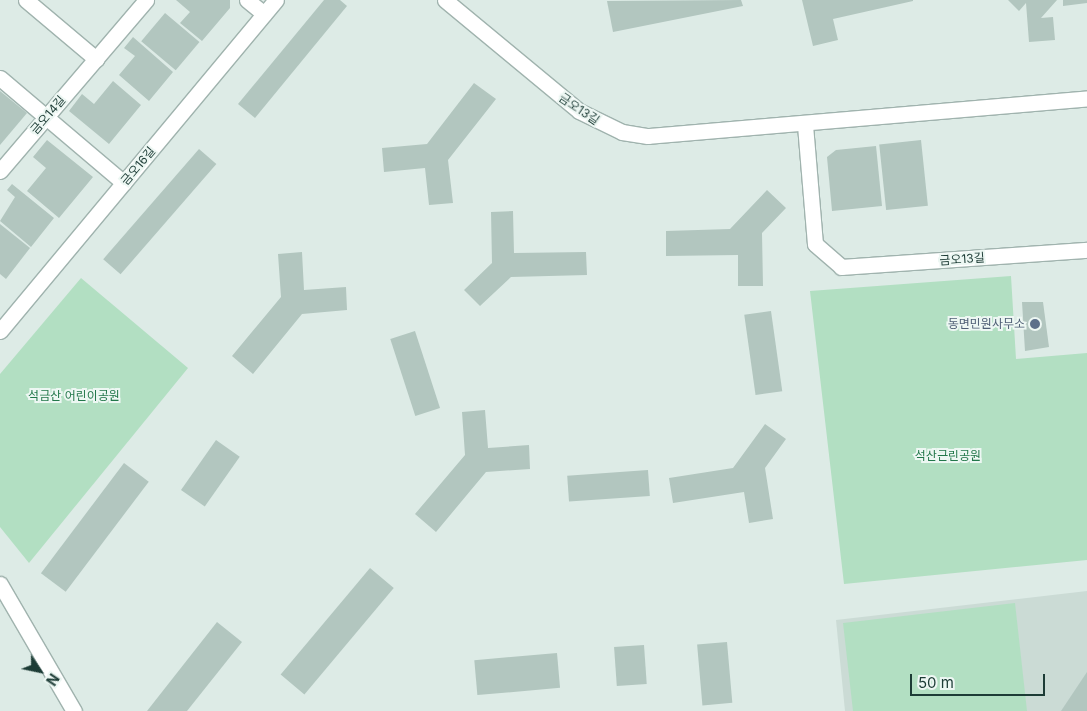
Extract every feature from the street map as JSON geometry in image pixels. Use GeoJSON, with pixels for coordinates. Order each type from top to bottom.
{"type":"FeatureCollection","features":[{"type":"Feature","properties":{"kind":"street"},"geometry":{"type":"LineString","coordinates":[[26,0],[96,59]]}},
{"type":"Feature","properties":{"kind":"street","name":"금오14길"},"geometry":{"type":"LineString","coordinates":[[0,171],[146,0]]}},
{"type":"Feature","properties":{"kind":"street"},"geometry":{"type":"LineString","coordinates":[[247,0],[264,14]]}},
{"type":"Feature","properties":{"kind":"street","name":"금오16길"},"geometry":{"type":"LineString","coordinates":[[0,331],[276,0]]}},
{"type":"Feature","properties":{"kind":"street","name":"금오13길"},"geometry":{"type":"LineString","coordinates":[[445,0],[579,111],[622,132],[674,137],[1087,98]]}},
{"type":"Feature","properties":{"kind":"street"},"geometry":{"type":"LineString","coordinates":[[0,78],[124,184]]}},
{"type":"Feature","properties":{"kind":"street","name":"금오13길"},"geometry":{"type":"LineString","coordinates":[[804,125],[815,244],[841,267],[1087,250]]}},
{"type":"Feature","properties":{"kind":"street"},"geometry":{"type":"LineString","coordinates":[[0,584],[74,711]]}},
{"type":"Feature","properties":{"kind":"shaded area"},"geometry":{"type":"Polygon","coordinates":[[[1087,591],[1087,711],[845,711],[836,620],[1087,591]]]}},
{"type":"Feature","properties":{"kind":"green space","name":"석산근린공원"},"geometry":{"type":"Polygon","coordinates":[[[1011,276],[1016,359],[1087,353],[1087,560],[844,584],[810,291],[1011,276]]]}},
{"type":"Feature","properties":{"kind":"green space","name":"석금산 어린이공원"},"geometry":{"type":"Polygon","coordinates":[[[81,278],[188,368],[29,563],[0,527],[0,374],[81,278]]]}},
{"type":"Feature","properties":{"kind":"green space"},"geometry":{"type":"Polygon","coordinates":[[[1015,603],[1027,711],[853,711],[843,623],[1015,603]]]}},
{"type":"Feature","properties":{"kind":"building"},"geometry":{"type":"Polygon","coordinates":[[[176,0],[230,0],[230,8],[202,41],[180,23],[190,12],[176,0]]]}},
{"type":"Feature","properties":{"kind":"building"},"geometry":{"type":"Polygon","coordinates":[[[324,0],[340,0],[347,6],[255,118],[238,104],[324,0]]]}},
{"type":"Feature","properties":{"kind":"building"},"geometry":{"type":"Polygon","coordinates":[[[741,0],[743,6],[613,32],[607,1],[741,0]]]}},
{"type":"Feature","properties":{"kind":"building"},"geometry":{"type":"Polygon","coordinates":[[[802,0],[913,1],[833,19],[838,40],[813,46],[802,0]]]}},
{"type":"Feature","properties":{"kind":"building"},"geometry":{"type":"Polygon","coordinates":[[[1008,0],[1057,0],[1041,18],[1053,17],[1055,40],[1029,42],[1026,3],[1019,11],[1008,0]]]}},
{"type":"Feature","properties":{"kind":"building"},"geometry":{"type":"Polygon","coordinates":[[[1063,0],[1087,0],[1087,3],[1063,6],[1063,0]]]}},
{"type":"Feature","properties":{"kind":"building"},"geometry":{"type":"Polygon","coordinates":[[[165,13],[199,42],[176,70],[141,41],[165,13]]]}},
{"type":"Feature","properties":{"kind":"building"},"geometry":{"type":"Polygon","coordinates":[[[133,37],[173,72],[149,101],[119,75],[135,56],[124,48],[133,37]]]}},
{"type":"Feature","properties":{"kind":"building"},"geometry":{"type":"Polygon","coordinates":[[[113,81],[141,105],[109,144],[69,111],[82,94],[94,104],[113,81]]]}},
{"type":"Feature","properties":{"kind":"building"},"geometry":{"type":"Polygon","coordinates":[[[474,83],[496,99],[448,160],[453,203],[429,205],[425,168],[384,172],[382,148],[427,144],[474,83]]]}},
{"type":"Feature","properties":{"kind":"building"},"geometry":{"type":"Polygon","coordinates":[[[0,91],[27,113],[0,145],[0,91]]]}},
{"type":"Feature","properties":{"kind":"building"},"geometry":{"type":"Polygon","coordinates":[[[47,140],[93,177],[59,218],[27,191],[46,168],[33,157],[47,140]]]}},
{"type":"Feature","properties":{"kind":"building"},"geometry":{"type":"Polygon","coordinates":[[[921,140],[928,206],[886,210],[879,144],[921,140]]]}},
{"type":"Feature","properties":{"kind":"building"},"geometry":{"type":"Polygon","coordinates":[[[876,146],[882,206],[832,211],[827,157],[836,150],[876,146]]]}},
{"type":"Feature","properties":{"kind":"building"},"geometry":{"type":"Polygon","coordinates":[[[199,149],[216,164],[121,274],[103,259],[199,149]]]}},
{"type":"Feature","properties":{"kind":"building"},"geometry":{"type":"Polygon","coordinates":[[[12,184],[54,218],[31,247],[0,221],[15,197],[7,190],[12,184]]]}},
{"type":"Feature","properties":{"kind":"building"},"geometry":{"type":"Polygon","coordinates":[[[767,190],[786,208],[762,233],[763,286],[738,286],[738,255],[666,256],[666,231],[730,229],[767,190]]]}},
{"type":"Feature","properties":{"kind":"building"},"geometry":{"type":"Polygon","coordinates":[[[513,211],[514,253],[586,252],[587,275],[511,277],[480,306],[464,290],[492,263],[491,212],[513,211]]]}},
{"type":"Feature","properties":{"kind":"building"},"geometry":{"type":"Polygon","coordinates":[[[0,224],[30,248],[6,279],[0,274],[0,224]]]}},
{"type":"Feature","properties":{"kind":"building"},"geometry":{"type":"Polygon","coordinates":[[[302,252],[304,290],[346,287],[347,310],[302,314],[253,374],[232,356],[281,297],[278,254],[302,252]]]}},
{"type":"Feature","properties":{"kind":"building","name":"동면민원사무소"},"geometry":{"type":"Polygon","coordinates":[[[1022,302],[1043,302],[1049,347],[1025,351],[1022,302]]]}},
{"type":"Feature","properties":{"kind":"building"},"geometry":{"type":"Polygon","coordinates":[[[771,311],[782,391],[756,395],[744,315],[771,311]]]}},
{"type":"Feature","properties":{"kind":"building"},"geometry":{"type":"Polygon","coordinates":[[[415,331],[440,408],[415,416],[390,339],[415,331]]]}},
{"type":"Feature","properties":{"kind":"building"},"geometry":{"type":"Polygon","coordinates":[[[485,410],[488,448],[529,445],[530,469],[486,472],[436,532],[415,514],[465,455],[462,412],[485,410]]]}},
{"type":"Feature","properties":{"kind":"building"},"geometry":{"type":"Polygon","coordinates":[[[765,424],[786,439],[765,468],[773,519],[749,523],[744,492],[673,503],[669,478],[733,468],[765,424]]]}},
{"type":"Feature","properties":{"kind":"building"},"geometry":{"type":"Polygon","coordinates":[[[216,440],[240,457],[205,507],[181,490],[216,440]]]}},
{"type":"Feature","properties":{"kind":"building"},"geometry":{"type":"Polygon","coordinates":[[[124,463],[149,482],[66,592],[41,573],[124,463]]]}},
{"type":"Feature","properties":{"kind":"building"},"geometry":{"type":"Polygon","coordinates":[[[648,470],[650,496],[569,502],[567,476],[648,470]]]}},
{"type":"Feature","properties":{"kind":"building"},"geometry":{"type":"Polygon","coordinates":[[[370,568],[394,588],[304,694],[281,674],[370,568]]]}},
{"type":"Feature","properties":{"kind":"building"},"geometry":{"type":"Polygon","coordinates":[[[217,622],[242,642],[187,711],[147,711],[217,622]]]}},
{"type":"Feature","properties":{"kind":"building"},"geometry":{"type":"Polygon","coordinates":[[[727,642],[732,703],[702,705],[697,645],[727,642]]]}},
{"type":"Feature","properties":{"kind":"building"},"geometry":{"type":"Polygon","coordinates":[[[644,645],[647,684],[617,686],[614,647],[644,645]]]}},
{"type":"Feature","properties":{"kind":"building"},"geometry":{"type":"Polygon","coordinates":[[[557,653],[560,688],[477,695],[474,660],[557,653]]]}},
{"type":"Feature","properties":{"kind":"building"},"geometry":{"type":"Polygon","coordinates":[[[1087,672],[1087,711],[1061,711],[1087,672]]]}},
{"type":"Feature","properties":{"kind":"place","name":"동면민원사무소"},"geometry":{"type":"Point","coordinates":[1035,324]}}]}
